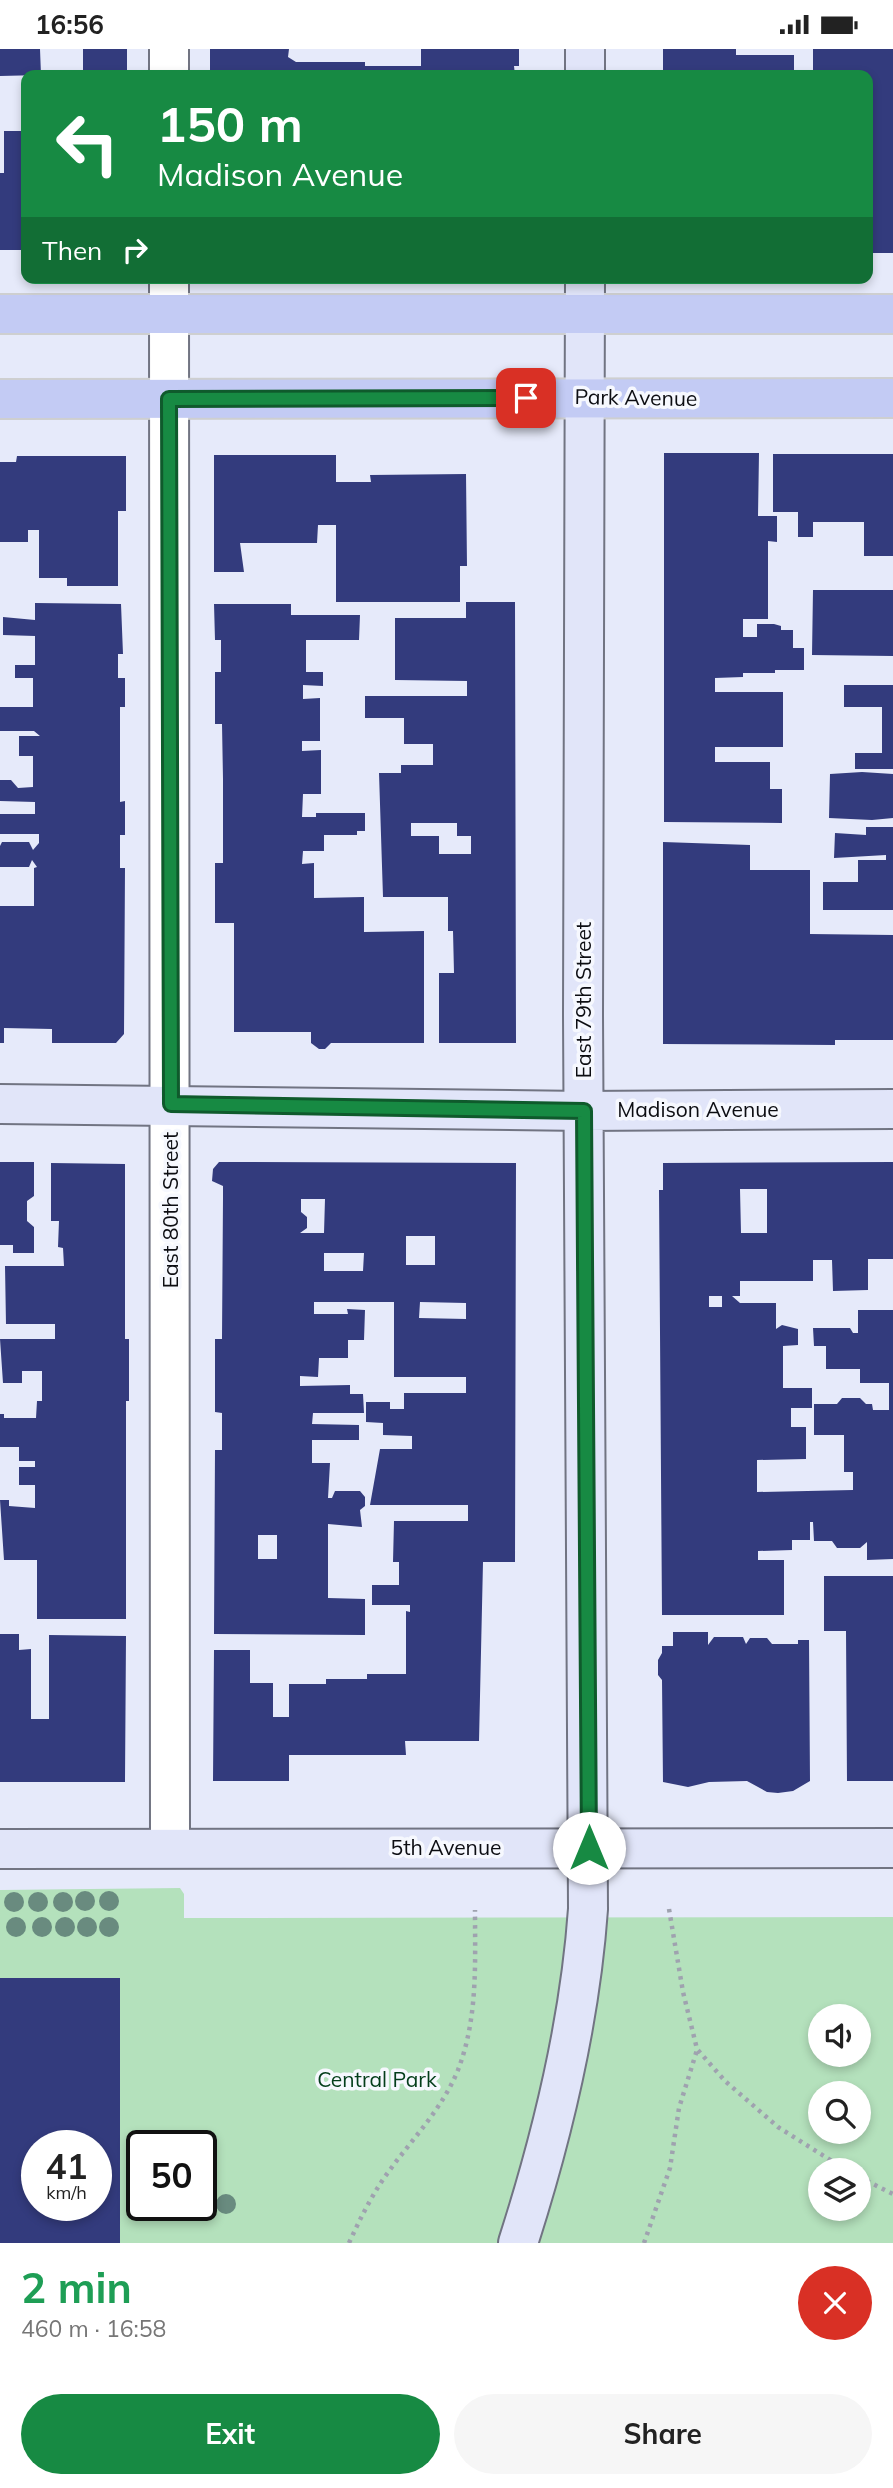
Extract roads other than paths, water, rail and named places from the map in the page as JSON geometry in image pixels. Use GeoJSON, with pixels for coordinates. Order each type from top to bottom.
{"type":"FeatureCollection","features":[{"type":"Feature","properties":{"kind":"main road"},"geometry":{"type":"LineString","coordinates":[[585,49],[585,70]]}},
{"type":"Feature","properties":{"kind":"main road"},"geometry":{"type":"LineString","coordinates":[[0,314],[169,296],[585,296],[893,314]]}},
{"type":"Feature","properties":{"kind":"main road","name":"East 79th Street"},"geometry":{"type":"LineString","coordinates":[[518,2243],[556,2115],[575,2020],[586,1941],[589,1848],[584,1111],[585,296]]}},
{"type":"Feature","properties":{"kind":"main road","name":"Park Avenue"},"geometry":{"type":"LineString","coordinates":[[0,399],[893,398]]}},
{"type":"Feature","properties":{"kind":"main road","name":"Madison Avenue"},"geometry":{"type":"LineString","coordinates":[[0,1104],[584,1111],[893,1109]]}},
{"type":"Feature","properties":{"kind":"main road","name":"5th Avenue"},"geometry":{"type":"LineString","coordinates":[[0,1849],[893,1848]]}},
{"type":"Feature","properties":{"kind":"street"},"geometry":{"type":"LineString","coordinates":[[169,49],[169,70]]}},
{"type":"Feature","properties":{"kind":"street","name":"East 80th Street"},"geometry":{"type":"LineString","coordinates":[[169,296],[170,1848]]}},
{"type":"Feature","properties":{"kind":"park label","name":"Central Park"},"geometry":{"type":"Point","coordinates":[377,2080]}}]}
